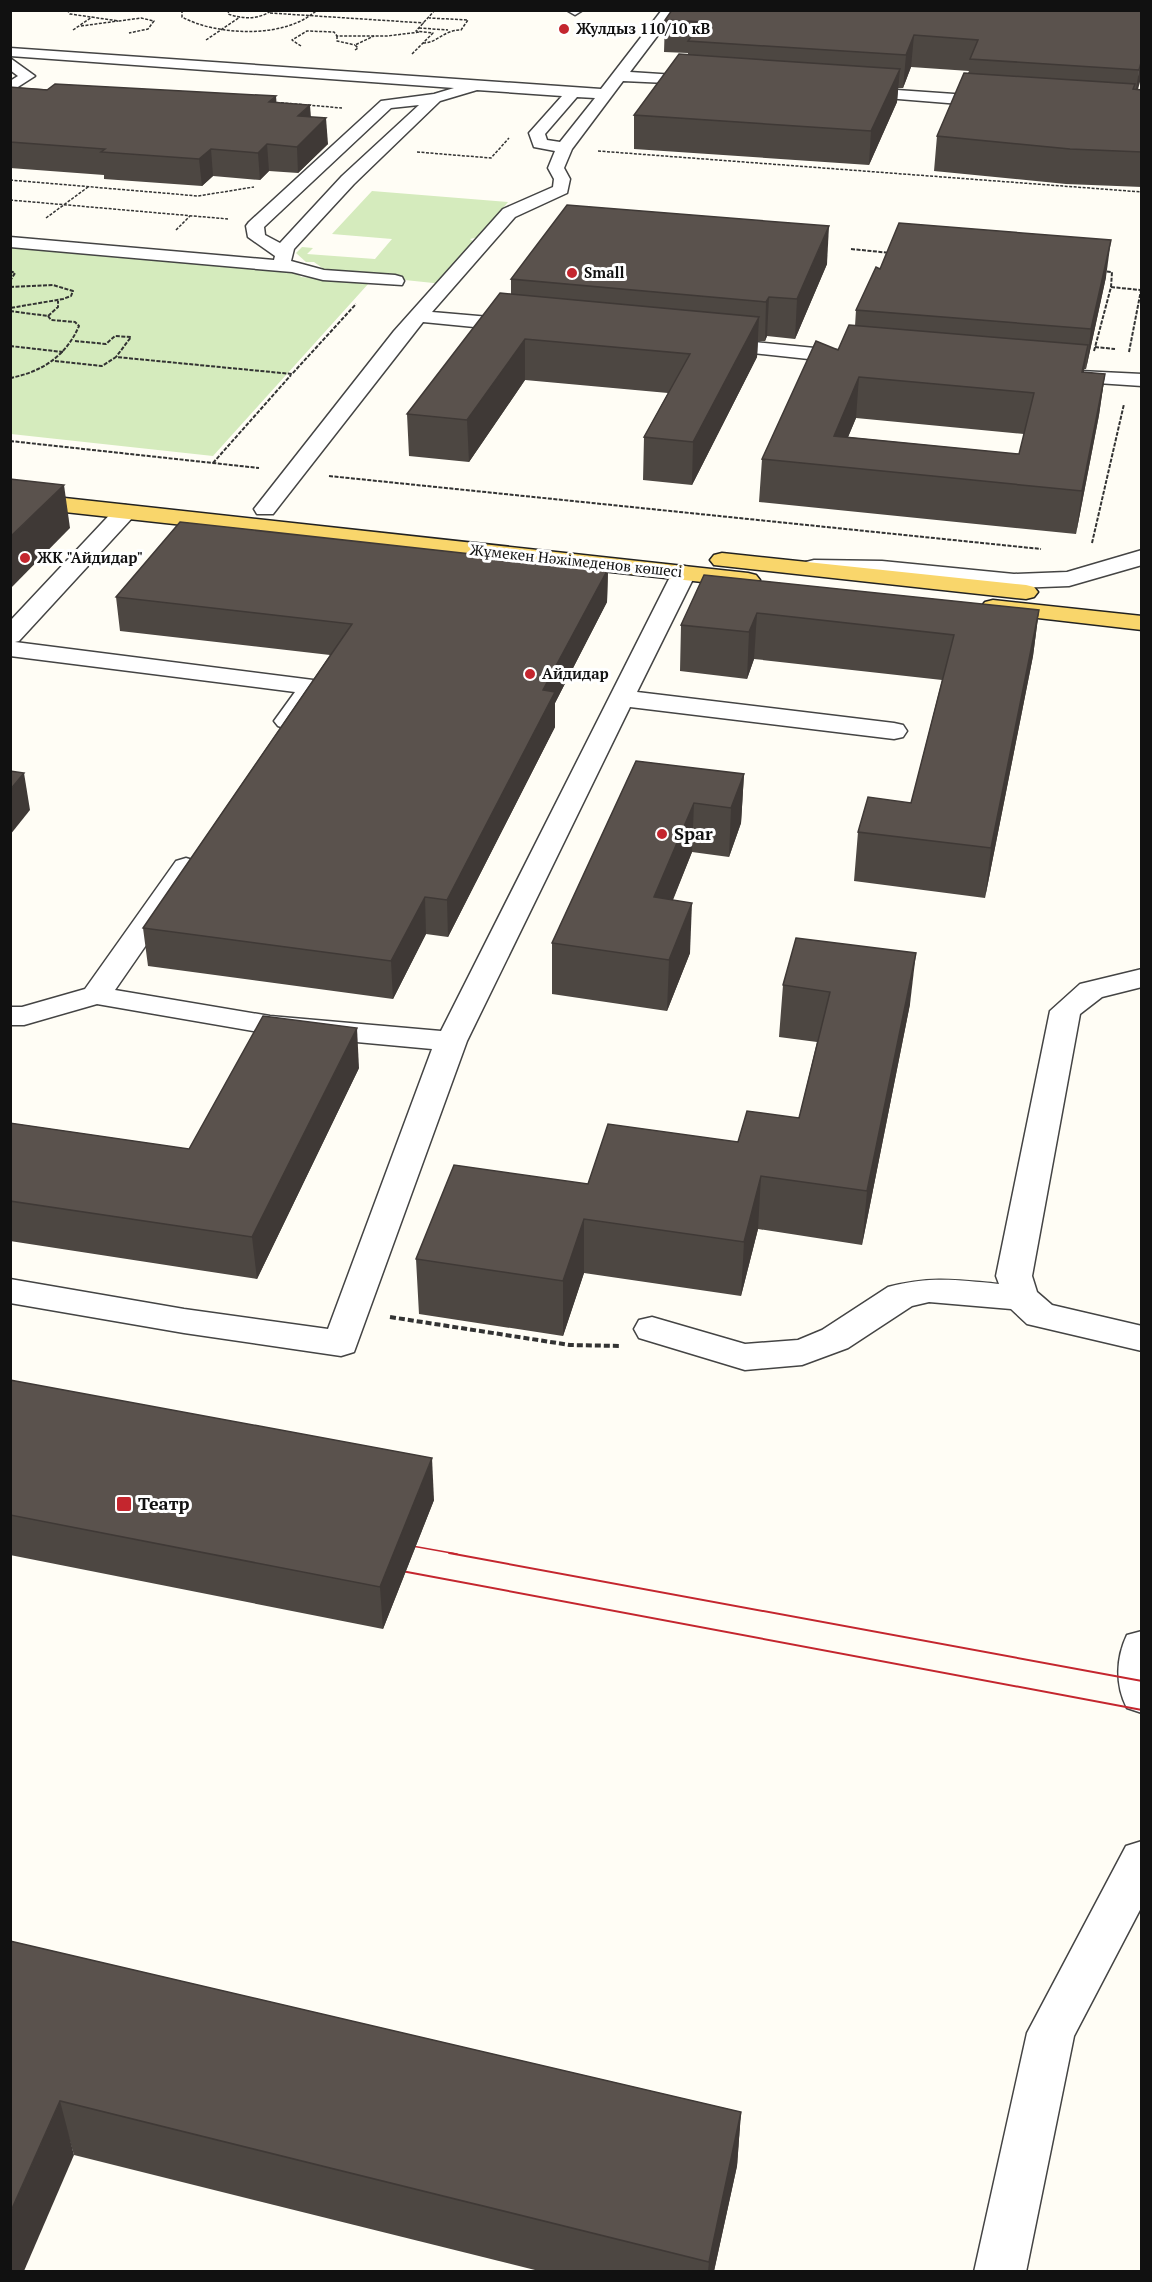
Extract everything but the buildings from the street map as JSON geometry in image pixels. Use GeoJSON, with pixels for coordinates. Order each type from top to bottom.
{"type":"FeatureCollection","features":[{"type":"Feature","properties":{"kind":"main road","name":"Жұмекен Нәжімеденов көшесі"},"geometry":{"type":"LineString","coordinates":[[10,483],[1142,604]]}},
{"type":"Feature","properties":{"kind":"main road","name":"Жұмекен Нәжімеденов көшесі"},"geometry":{"type":"LineString","coordinates":[[10,500],[1142,623]]}},
{"type":"Feature","properties":{"kind":"street"},"geometry":{"type":"LineString","coordinates":[[265,509],[401,335],[509,213],[543,200],[561,189],[562,179],[556,168],[564,148],[670,10]]}},
{"type":"Feature","properties":{"kind":"street"},"geometry":{"type":"LineString","coordinates":[[10,52],[604,94]]}},
{"type":"Feature","properties":{"kind":"street"},"geometry":{"type":"LineString","coordinates":[[630,61],[665,64]]}},
{"type":"Feature","properties":{"kind":"street"},"geometry":{"type":"LineString","coordinates":[[10,62],[28,76],[10,88]]}},
{"type":"Feature","properties":{"kind":"street"},"geometry":{"type":"LineString","coordinates":[[180,78],[197,66]]}},
{"type":"Feature","properties":{"kind":"street"},"geometry":{"type":"LineString","coordinates":[[618,76],[725,83]]}},
{"type":"Feature","properties":{"kind":"street"},"geometry":{"type":"LineString","coordinates":[[281,259],[257,237],[255,226],[386,104],[435,98],[479,85]]}},
{"type":"Feature","properties":{"kind":"street"},"geometry":{"type":"LineString","coordinates":[[844,91],[1011,103]]}},
{"type":"Feature","properties":{"kind":"street"},"geometry":{"type":"LineString","coordinates":[[564,148],[540,144],[537,133],[573,92]]}},
{"type":"Feature","properties":{"kind":"street"},"geometry":{"type":"LineString","coordinates":[[281,259],[285,248],[305,224],[435,98]]}},
{"type":"Feature","properties":{"kind":"street"},"geometry":{"type":"LineString","coordinates":[[10,242],[281,259],[323,274],[395,281]]}},
{"type":"Feature","properties":{"kind":"street"},"geometry":{"type":"LineString","coordinates":[[418,316],[549,328]]}},
{"type":"Feature","properties":{"kind":"street"},"geometry":{"type":"LineString","coordinates":[[401,335],[425,337]]}},
{"type":"Feature","properties":{"kind":"street"},"geometry":{"type":"LineString","coordinates":[[691,342],[869,359]]}},
{"type":"Feature","properties":{"kind":"street"},"geometry":{"type":"LineString","coordinates":[[1046,381],[1085,377],[1136,380]]}},
{"type":"Feature","properties":{"kind":"street"},"geometry":{"type":"LineString","coordinates":[[10,636],[125,512]]}},
{"type":"Feature","properties":{"kind":"street"},"geometry":{"type":"LineString","coordinates":[[788,567],[882,568],[1025,580],[1069,579],[1142,557]]}},
{"type":"Feature","properties":{"kind":"street"},"geometry":{"type":"LineString","coordinates":[[10,1292],[184,1321],[341,1343],[451,1041],[684,573]]}},
{"type":"Feature","properties":{"kind":"street"},"geometry":{"type":"LineString","coordinates":[[10,649],[312,686],[271,744]]}},
{"type":"Feature","properties":{"kind":"street"},"geometry":{"type":"LineString","coordinates":[[622,698],[894,731]]}},
{"type":"Feature","properties":{"kind":"street"},"geometry":{"type":"LineString","coordinates":[[96,995],[197,850]]}},
{"type":"Feature","properties":{"kind":"street"},"geometry":{"type":"LineString","coordinates":[[1142,978],[1091,990],[1065,1011],[1014,1276],[1021,1298],[1040,1315],[1142,1339]]}},
{"type":"Feature","properties":{"kind":"street"},"geometry":{"type":"LineString","coordinates":[[10,1016],[24,1016],[96,995],[155,1007],[270,1025],[451,1041]]}},
{"type":"Feature","properties":{"kind":"street"},"geometry":{"type":"LineString","coordinates":[[663,1333],[746,1357],[802,1352],[835,1339],[901,1296],[929,1290],[1021,1298]]}},
{"type":"Feature","properties":{"kind":"street"},"geometry":{"type":"LineString","coordinates":[[1141,1652],[1142,1696]]}},
{"type":"Feature","properties":{"kind":"street"},"geometry":{"type":"LineString","coordinates":[[1000,2271],[1051,2033],[1142,1860]]}},
{"type":"Feature","properties":{"kind":"path"},"geometry":{"type":"LineString","coordinates":[[68,10],[70,15],[119,21]]}},
{"type":"Feature","properties":{"kind":"path"},"geometry":{"type":"LineString","coordinates":[[182,10],[182,17],[192,23],[234,29],[283,26],[314,16],[317,10]]}},
{"type":"Feature","properties":{"kind":"path"},"geometry":{"type":"LineString","coordinates":[[229,10],[228,14],[240,17],[258,17],[271,12],[424,23]]}},
{"type":"Feature","properties":{"kind":"path"},"geometry":{"type":"LineString","coordinates":[[420,32],[416,31],[435,10]]}},
{"type":"Feature","properties":{"kind":"path"},"geometry":{"type":"LineString","coordinates":[[81,26],[92,17]]}},
{"type":"Feature","properties":{"kind":"path"},"geometry":{"type":"LineString","coordinates":[[76,33],[74,28],[81,26],[106,25],[141,18],[154,21],[148,29],[124,33]]}},
{"type":"Feature","properties":{"kind":"path"},"geometry":{"type":"LineString","coordinates":[[419,28],[461,30],[468,20],[428,18]]}},
{"type":"Feature","properties":{"kind":"path"},"geometry":{"type":"LineString","coordinates":[[306,47],[295,42],[294,38],[316,30],[334,32],[337,41],[355,45],[374,36]]}},
{"type":"Feature","properties":{"kind":"path"},"geometry":{"type":"LineString","coordinates":[[423,43],[431,44],[448,30]]}},
{"type":"Feature","properties":{"kind":"path"},"geometry":{"type":"LineString","coordinates":[[337,36],[433,33],[407,59]]}},
{"type":"Feature","properties":{"kind":"path"},"geometry":{"type":"LineString","coordinates":[[354,51],[358,48],[355,45]]}},
{"type":"Feature","properties":{"kind":"path"},"geometry":{"type":"LineString","coordinates":[[264,102],[380,110]]}},
{"type":"Feature","properties":{"kind":"path"},"geometry":{"type":"LineString","coordinates":[[381,149],[491,158],[509,138],[524,139],[528,145],[540,144]]}},
{"type":"Feature","properties":{"kind":"path"},"geometry":{"type":"LineString","coordinates":[[564,148],[1142,192]]}},
{"type":"Feature","properties":{"kind":"path"},"geometry":{"type":"LineString","coordinates":[[10,180],[198,196],[307,180]]}},
{"type":"Feature","properties":{"kind":"path"},"geometry":{"type":"LineString","coordinates":[[46,219],[88,187]]}},
{"type":"Feature","properties":{"kind":"path"},"geometry":{"type":"LineString","coordinates":[[10,200],[260,222]]}},
{"type":"Feature","properties":{"kind":"path"},"geometry":{"type":"LineString","coordinates":[[851,249],[898,253]]}},
{"type":"Feature","properties":{"kind":"path"},"geometry":{"type":"LineString","coordinates":[[10,271],[15,273],[10,281]]}},
{"type":"Feature","properties":{"kind":"path"},"geometry":{"type":"LineString","coordinates":[[1085,377],[1110,287],[1112,272],[1100,271]]}},
{"type":"Feature","properties":{"kind":"path"},"geometry":{"type":"LineString","coordinates":[[10,287],[53,285],[72,291],[71,296],[58,301],[30,302],[10,309]]}},
{"type":"Feature","properties":{"kind":"path"},"geometry":{"type":"LineString","coordinates":[[1092,543],[1136,380],[1128,350],[1142,285]]}},
{"type":"Feature","properties":{"kind":"path"},"geometry":{"type":"LineString","coordinates":[[1110,287],[1140,290]]}},
{"type":"Feature","properties":{"kind":"path"},"geometry":{"type":"LineString","coordinates":[[48,316],[58,307],[58,301]]}},
{"type":"Feature","properties":{"kind":"path"},"geometry":{"type":"LineString","coordinates":[[213,463],[356,304]]}},
{"type":"Feature","properties":{"kind":"path"},"geometry":{"type":"LineString","coordinates":[[10,309],[48,316],[51,320],[75,322],[79,326],[75,341],[55,361],[29,374],[10,378]]}},
{"type":"Feature","properties":{"kind":"path"},"geometry":{"type":"LineString","coordinates":[[55,361],[102,366],[116,357],[131,338],[115,336],[106,345],[75,341]]}},
{"type":"Feature","properties":{"kind":"path"},"geometry":{"type":"LineString","coordinates":[[10,346],[64,352]]}},
{"type":"Feature","properties":{"kind":"path"},"geometry":{"type":"LineString","coordinates":[[1095,346],[1118,349]]}},
{"type":"Feature","properties":{"kind":"path"},"geometry":{"type":"LineString","coordinates":[[116,357],[292,374]]}},
{"type":"Feature","properties":{"kind":"path"},"geometry":{"type":"LineString","coordinates":[[10,441],[1042,550]]}},
{"type":"Feature","properties":{"kind":"path"},"geometry":{"type":"LineString","coordinates":[[352,1312],[570,1344],[620,1346],[663,1333]]}},
{"type":"Feature","properties":{"kind":"green space"},"geometry":{"type":"Polygon","coordinates":[[[372,191],[508,202],[479,237],[470,239],[476,243],[443,284],[328,272],[314,262],[306,262],[296,253],[302,247],[313,248],[307,254],[375,259],[392,239],[332,234],[372,191]]]}},
{"type":"Feature","properties":{"kind":"green space"},"geometry":{"type":"Polygon","coordinates":[[[10,243],[293,269],[301,277],[369,283],[213,456],[11,434],[10,243]]]}},
{"type":"Feature","properties":{"kind":"tram line"},"geometry":{"type":"LineString","coordinates":[[401,1544],[457,1554]]}},
{"type":"Feature","properties":{"kind":"tram line"},"geometry":{"type":"LineString","coordinates":[[449,1553],[1142,1681]]}},
{"type":"Feature","properties":{"kind":"tram line"},"geometry":{"type":"LineString","coordinates":[[391,1569],[1142,1710]]}},
{"type":"Feature","properties":{"kind":"place","name":"Жулдыз 110/10 кВ"},"geometry":{"type":"Point","coordinates":[564,29]}},
{"type":"Feature","properties":{"kind":"place","name":"Small"},"geometry":{"type":"Point","coordinates":[572,273]}},
{"type":"Feature","properties":{"kind":"place","name":"ЖК \"Айдидар\""},"geometry":{"type":"Point","coordinates":[25,558]}},
{"type":"Feature","properties":{"kind":"place","name":"Айдидар"},"geometry":{"type":"Point","coordinates":[530,674]}},
{"type":"Feature","properties":{"kind":"place","name":"Spar"},"geometry":{"type":"Point","coordinates":[662,834]}},
{"type":"Feature","properties":{"kind":"place","name":"Театр"},"geometry":{"type":"Point","coordinates":[124,1504]}}]}
